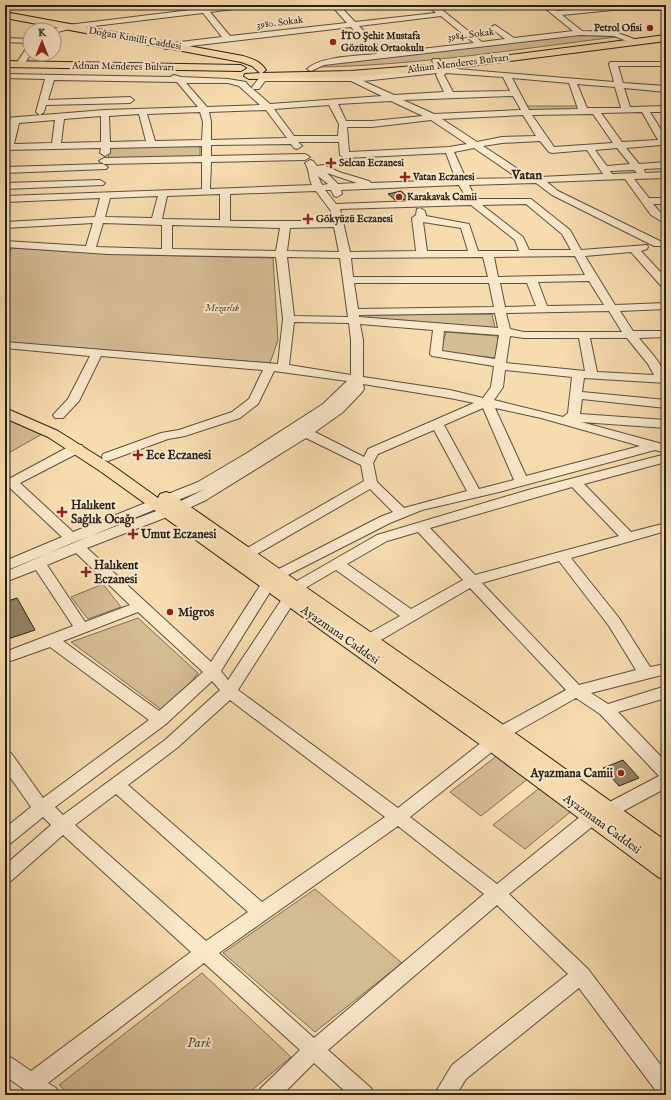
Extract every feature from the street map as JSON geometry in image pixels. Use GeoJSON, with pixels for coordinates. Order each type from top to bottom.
{"type":"FeatureCollection","features":[{"type":"Feature","properties":{"kind":"main road","name":"Doğan Kimilli Caddesi"},"geometry":{"type":"LineString","coordinates":[[5,15],[33,22]]}},
{"type":"Feature","properties":{"kind":"main road","name":"Doğan Kimilli Caddesi"},"geometry":{"type":"LineString","coordinates":[[5,18],[25,22]]}},
{"type":"Feature","properties":{"kind":"main road","name":"Doğan Kimilli Caddesi"},"geometry":{"type":"LineString","coordinates":[[62,29],[229,56],[247,72]]}},
{"type":"Feature","properties":{"kind":"main road","name":"Adnan Menderes Bulvarı"},"geometry":{"type":"LineString","coordinates":[[5,64],[200,68],[247,72],[384,66],[440,66],[666,32]]}},
{"type":"Feature","properties":{"kind":"main road","name":"Adnan Menderes Bulvarı"},"geometry":{"type":"LineString","coordinates":[[5,69],[168,73],[247,72],[342,74],[440,66],[666,38]]}},
{"type":"Feature","properties":{"kind":"main road","name":"Doğan Kimilli Caddesi"},"geometry":{"type":"LineString","coordinates":[[170,46],[208,55],[247,72]]}},
{"type":"Feature","properties":{"kind":"main road"},"geometry":{"type":"LineString","coordinates":[[200,68],[211,64],[212,61],[208,55]]}},
{"type":"Feature","properties":{"kind":"main road"},"geometry":{"type":"LineString","coordinates":[[284,65],[311,69]]}},
{"type":"Feature","properties":{"kind":"main road","name":"Ayazmana Caddesi"},"geometry":{"type":"LineString","coordinates":[[5,403],[66,430],[108,457],[168,506],[497,738]]}},
{"type":"Feature","properties":{"kind":"main road","name":"Ayazmana Caddesi"},"geometry":{"type":"LineString","coordinates":[[5,412],[53,434],[77,448],[247,554],[273,580]]}},
{"type":"Feature","properties":{"kind":"main road","name":"Ayazmana Caddesi"},"geometry":{"type":"LineString","coordinates":[[292,593],[369,640],[497,738],[623,830],[666,852]]}},
{"type":"Feature","properties":{"kind":"main road","name":"Ayazmana Caddesi"},"geometry":{"type":"LineString","coordinates":[[623,830],[666,871]]}},
{"type":"Feature","properties":{"kind":"street"},"geometry":{"type":"LineString","coordinates":[[161,5],[168,15]]}},
{"type":"Feature","properties":{"kind":"street"},"geometry":{"type":"LineString","coordinates":[[62,29],[249,5]]}},
{"type":"Feature","properties":{"kind":"street"},"geometry":{"type":"LineString","coordinates":[[334,5],[383,56]]}},
{"type":"Feature","properties":{"kind":"street"},"geometry":{"type":"LineString","coordinates":[[431,5],[480,44]]}},
{"type":"Feature","properties":{"kind":"street"},"geometry":{"type":"LineString","coordinates":[[545,5],[580,33]]}},
{"type":"Feature","properties":{"kind":"street"},"geometry":{"type":"LineString","coordinates":[[555,13],[608,7],[666,8]]}},
{"type":"Feature","properties":{"kind":"street"},"geometry":{"type":"LineString","coordinates":[[206,10],[228,39]]}},
{"type":"Feature","properties":{"kind":"street","name":"3980. Sokak"},"geometry":{"type":"LineString","coordinates":[[170,46],[443,14]]}},
{"type":"Feature","properties":{"kind":"street"},"geometry":{"type":"LineString","coordinates":[[495,27],[512,41]]}},
{"type":"Feature","properties":{"kind":"street","name":"3984. Sokak"},"geometry":{"type":"LineString","coordinates":[[311,69],[320,63],[580,33],[615,34],[634,42]]}},
{"type":"Feature","properties":{"kind":"street"},"geometry":{"type":"LineString","coordinates":[[5,40],[22,41]]}},
{"type":"Feature","properties":{"kind":"street"},"geometry":{"type":"LineString","coordinates":[[626,109],[613,64],[666,64]]}},
{"type":"Feature","properties":{"kind":"street"},"geometry":{"type":"LineString","coordinates":[[440,66],[440,74],[450,95]]}},
{"type":"Feature","properties":{"kind":"street"},"geometry":{"type":"LineString","coordinates":[[256,87],[263,79],[352,79],[395,76],[440,66],[506,75],[665,87]]}},
{"type":"Feature","properties":{"kind":"street"},"geometry":{"type":"LineString","coordinates":[[43,103],[134,90],[179,80],[228,81],[247,72]]}},
{"type":"Feature","properties":{"kind":"street"},"geometry":{"type":"LineString","coordinates":[[247,72],[256,87],[257,98]]}},
{"type":"Feature","properties":{"kind":"street"},"geometry":{"type":"LineString","coordinates":[[5,566],[74,542],[168,506],[208,493],[306,433],[339,409],[358,389],[357,340],[346,259],[339,224],[337,208],[339,203],[335,186],[309,162],[268,107],[257,98],[247,72]]}},
{"type":"Feature","properties":{"kind":"street"},"geometry":{"type":"LineString","coordinates":[[168,73],[179,80],[204,109],[207,122],[206,188]]}},
{"type":"Feature","properties":{"kind":"street"},"geometry":{"type":"LineString","coordinates":[[342,74],[433,117],[554,193],[662,246]]}},
{"type":"Feature","properties":{"kind":"street"},"geometry":{"type":"LineString","coordinates":[[506,75],[525,112],[542,138],[552,150],[665,143],[644,109]]}},
{"type":"Feature","properties":{"kind":"street"},"geometry":{"type":"LineString","coordinates":[[5,76],[50,78],[134,90]]}},
{"type":"Feature","properties":{"kind":"street"},"geometry":{"type":"LineString","coordinates":[[38,118],[50,78]]}},
{"type":"Feature","properties":{"kind":"street"},"geometry":{"type":"LineString","coordinates":[[572,80],[582,104],[583,111]]}},
{"type":"Feature","properties":{"kind":"street"},"geometry":{"type":"LineString","coordinates":[[126,112],[134,90]]}},
{"type":"Feature","properties":{"kind":"street"},"geometry":{"type":"LineString","coordinates":[[5,121],[105,113],[268,107],[450,95],[516,93]]}},
{"type":"Feature","properties":{"kind":"street"},"geometry":{"type":"LineString","coordinates":[[332,102],[343,124],[344,155],[449,150],[502,140],[542,138]]}},
{"type":"Feature","properties":{"kind":"street"},"geometry":{"type":"LineString","coordinates":[[343,124],[525,112],[596,112],[626,109],[666,109]]}},
{"type":"Feature","properties":{"kind":"street"},"geometry":{"type":"LineString","coordinates":[[142,111],[151,143]]}},
{"type":"Feature","properties":{"kind":"street"},"geometry":{"type":"LineString","coordinates":[[596,112],[618,145],[639,170],[666,172]]}},
{"type":"Feature","properties":{"kind":"street"},"geometry":{"type":"LineString","coordinates":[[90,250],[99,220],[102,193],[103,164],[106,144],[105,113]]}},
{"type":"Feature","properties":{"kind":"street"},"geometry":{"type":"LineString","coordinates":[[56,146],[60,117]]}},
{"type":"Feature","properties":{"kind":"street"},"geometry":{"type":"LineString","coordinates":[[15,120],[7,147],[343,139]]}},
{"type":"Feature","properties":{"kind":"street"},"geometry":{"type":"LineString","coordinates":[[589,147],[607,173]]}},
{"type":"Feature","properties":{"kind":"street"},"geometry":{"type":"LineString","coordinates":[[449,150],[462,182],[473,202],[519,239],[525,253]]}},
{"type":"Feature","properties":{"kind":"street"},"geometry":{"type":"LineString","coordinates":[[5,170],[206,158],[309,162],[336,174],[366,183]]}},
{"type":"Feature","properties":{"kind":"street"},"geometry":{"type":"LineString","coordinates":[[309,162],[314,180],[337,208]]}},
{"type":"Feature","properties":{"kind":"street"},"geometry":{"type":"LineString","coordinates":[[335,186],[416,185],[532,179],[639,170],[666,165]]}},
{"type":"Feature","properties":{"kind":"street"},"geometry":{"type":"LineString","coordinates":[[571,170],[607,173],[630,180],[666,181]]}},
{"type":"Feature","properties":{"kind":"street"},"geometry":{"type":"LineString","coordinates":[[630,180],[666,175]]}},
{"type":"Feature","properties":{"kind":"street"},"geometry":{"type":"LineString","coordinates":[[630,180],[655,213],[666,220]]}},
{"type":"Feature","properties":{"kind":"street"},"geometry":{"type":"LineString","coordinates":[[5,195],[102,193],[163,194],[319,187],[366,183],[462,182]]}},
{"type":"Feature","properties":{"kind":"street"},"geometry":{"type":"LineString","coordinates":[[416,185],[421,216],[417,218]]}},
{"type":"Feature","properties":{"kind":"street"},"geometry":{"type":"LineString","coordinates":[[5,186],[102,193]]}},
{"type":"Feature","properties":{"kind":"street"},"geometry":{"type":"LineString","coordinates":[[5,199],[206,188],[319,187]]}},
{"type":"Feature","properties":{"kind":"street"},"geometry":{"type":"LineString","coordinates":[[225,192],[225,223]]}},
{"type":"Feature","properties":{"kind":"street"},"geometry":{"type":"LineString","coordinates":[[5,205],[102,193]]}},
{"type":"Feature","properties":{"kind":"street"},"geometry":{"type":"LineString","coordinates":[[156,221],[163,194]]}},
{"type":"Feature","properties":{"kind":"street"},"geometry":{"type":"LineString","coordinates":[[337,208],[473,202],[546,201],[564,198]]}},
{"type":"Feature","properties":{"kind":"street"},"geometry":{"type":"LineString","coordinates":[[528,201],[566,232],[592,278],[630,335],[664,379]]}},
{"type":"Feature","properties":{"kind":"street"},"geometry":{"type":"LineString","coordinates":[[646,201],[666,201]]}},
{"type":"Feature","properties":{"kind":"street"},"geometry":{"type":"LineString","coordinates":[[417,218],[465,226],[474,254]]}},
{"type":"Feature","properties":{"kind":"street"},"geometry":{"type":"LineString","coordinates":[[417,218],[422,254]]}},
{"type":"Feature","properties":{"kind":"street"},"geometry":{"type":"LineString","coordinates":[[5,225],[99,220],[285,225],[339,224]]}},
{"type":"Feature","properties":{"kind":"street"},"geometry":{"type":"LineString","coordinates":[[167,222],[167,252]]}},
{"type":"Feature","properties":{"kind":"street"},"geometry":{"type":"LineString","coordinates":[[283,368],[289,319],[281,259],[285,225]]}},
{"type":"Feature","properties":{"kind":"street"},"geometry":{"type":"LineString","coordinates":[[647,238],[666,235]]}},
{"type":"Feature","properties":{"kind":"street"},"geometry":{"type":"LineString","coordinates":[[5,245],[90,250],[167,252],[281,259],[346,259],[422,254],[578,253],[662,246]]}},
{"type":"Feature","properties":{"kind":"street"},"geometry":{"type":"LineString","coordinates":[[634,249],[666,285]]}},
{"type":"Feature","properties":{"kind":"street"},"geometry":{"type":"LineString","coordinates":[[402,513],[370,483],[367,463],[373,452],[486,402],[497,387],[505,332],[488,254]]}},
{"type":"Feature","properties":{"kind":"street"},"geometry":{"type":"LineString","coordinates":[[349,280],[592,278]]}},
{"type":"Feature","properties":{"kind":"street"},"geometry":{"type":"LineString","coordinates":[[531,279],[543,309]]}},
{"type":"Feature","properties":{"kind":"street"},"geometry":{"type":"LineString","coordinates":[[289,319],[500,310],[666,306]]}},
{"type":"Feature","properties":{"kind":"street"},"geometry":{"type":"LineString","coordinates":[[354,316],[439,327],[505,332],[524,335],[666,334]]}},
{"type":"Feature","properties":{"kind":"street"},"geometry":{"type":"LineString","coordinates":[[439,327],[436,354],[578,374],[664,379]]}},
{"type":"Feature","properties":{"kind":"street"},"geometry":{"type":"LineString","coordinates":[[584,335],[592,375]]}},
{"type":"Feature","properties":{"kind":"street"},"geometry":{"type":"LineString","coordinates":[[5,345],[283,368],[450,394],[543,415],[662,446]]}},
{"type":"Feature","properties":{"kind":"street"},"geometry":{"type":"LineString","coordinates":[[59,415],[73,401],[97,353]]}},
{"type":"Feature","properties":{"kind":"street"},"geometry":{"type":"LineString","coordinates":[[108,457],[165,436],[181,433],[236,415],[254,401],[270,367]]}},
{"type":"Feature","properties":{"kind":"street"},"geometry":{"type":"LineString","coordinates":[[574,417],[578,374]]}},
{"type":"Feature","properties":{"kind":"street"},"geometry":{"type":"LineString","coordinates":[[168,506],[252,456],[327,406],[348,386],[357,380]]}},
{"type":"Feature","properties":{"kind":"street"},"geometry":{"type":"LineString","coordinates":[[576,395],[666,404]]}},
{"type":"Feature","properties":{"kind":"street"},"geometry":{"type":"LineString","coordinates":[[486,402],[521,481]]}},
{"type":"Feature","properties":{"kind":"street"},"geometry":{"type":"LineString","coordinates":[[543,415],[666,424]]}},
{"type":"Feature","properties":{"kind":"street"},"geometry":{"type":"LineString","coordinates":[[437,424],[474,493]]}},
{"type":"Feature","properties":{"kind":"street"},"geometry":{"type":"LineString","coordinates":[[306,433],[367,463]]}},
{"type":"Feature","properties":{"kind":"street"},"geometry":{"type":"LineString","coordinates":[[5,838],[43,807],[160,720],[213,672],[273,580],[385,520],[418,507],[662,446]]}},
{"type":"Feature","properties":{"kind":"street"},"geometry":{"type":"LineString","coordinates":[[77,448],[8,484],[74,542],[140,606],[213,672],[229,691],[398,817],[497,894],[581,975],[666,1088]]}},
{"type":"Feature","properties":{"kind":"street"},"geometry":{"type":"LineString","coordinates":[[5,876],[63,825],[171,744],[229,691],[292,593],[337,564],[382,538],[575,482],[666,458]]}},
{"type":"Feature","properties":{"kind":"street"},"geometry":{"type":"LineString","coordinates":[[575,482],[628,537]]}},
{"type":"Feature","properties":{"kind":"street"},"geometry":{"type":"LineString","coordinates":[[247,554],[370,483]]}},
{"type":"Feature","properties":{"kind":"street"},"geometry":{"type":"LineString","coordinates":[[421,527],[576,691],[606,710],[666,773]]}},
{"type":"Feature","properties":{"kind":"street"},"geometry":{"type":"LineString","coordinates":[[369,640],[472,581],[666,527]]}},
{"type":"Feature","properties":{"kind":"street"},"geometry":{"type":"LineString","coordinates":[[5,577],[39,564],[74,542]]}},
{"type":"Feature","properties":{"kind":"street"},"geometry":{"type":"LineString","coordinates":[[561,555],[614,622],[646,673]]}},
{"type":"Feature","properties":{"kind":"street"},"geometry":{"type":"LineString","coordinates":[[39,564],[82,628]]}},
{"type":"Feature","properties":{"kind":"street"},"geometry":{"type":"LineString","coordinates":[[337,564],[411,616]]}},
{"type":"Feature","properties":{"kind":"street"},"geometry":{"type":"LineString","coordinates":[[5,658],[140,606]]}},
{"type":"Feature","properties":{"kind":"street"},"geometry":{"type":"LineString","coordinates":[[51,640],[160,720]]}},
{"type":"Feature","properties":{"kind":"street"},"geometry":{"type":"LineString","coordinates":[[32,1083],[205,952],[398,817],[497,738],[576,691],[666,669]]}},
{"type":"Feature","properties":{"kind":"street"},"geometry":{"type":"LineString","coordinates":[[606,710],[666,692]]}},
{"type":"Feature","properties":{"kind":"street"},"geometry":{"type":"LineString","coordinates":[[5,757],[35,800],[364,1095]]}},
{"type":"Feature","properties":{"kind":"street"},"geometry":{"type":"LineString","coordinates":[[268,1095],[314,1050],[497,894],[600,814],[666,780]]}},
{"type":"Feature","properties":{"kind":"street"},"geometry":{"type":"LineString","coordinates":[[117,785],[261,914]]}},
{"type":"Feature","properties":{"kind":"street"},"geometry":{"type":"LineString","coordinates":[[444,1095],[459,1072],[581,975]]}},
{"type":"Feature","properties":{"kind":"street"},"geometry":{"type":"LineString","coordinates":[[5,1065],[49,1095]]}},
{"type":"Feature","properties":{"kind":"green space"},"geometry":{"type":"Polygon","coordinates":[[[581,35],[616,37],[432,60],[358,66],[321,67],[323,64],[581,35]]]}},
{"type":"Feature","properties":{"kind":"green space"},"geometry":{"type":"Polygon","coordinates":[[[524,106],[577,106],[579,110],[525,111],[524,106]]]}},
{"type":"Feature","properties":{"kind":"green space"},"geometry":{"type":"Polygon","coordinates":[[[200,144],[200,156],[108,159],[110,147],[200,144]]]}},
{"type":"Feature","properties":{"kind":"green space","name":"Mezarlık"},"geometry":{"type":"Polygon","coordinates":[[[11,248],[141,255],[273,258],[278,340],[270,363],[5,343],[5,266],[11,248]]]}},
{"type":"Feature","properties":{"kind":"green space"},"geometry":{"type":"Polygon","coordinates":[[[492,314],[495,328],[368,319],[368,315],[492,314]]]}},
{"type":"Feature","properties":{"kind":"green space"},"geometry":{"type":"Polygon","coordinates":[[[446,332],[498,336],[496,358],[440,352],[446,332]]]}},
{"type":"Feature","properties":{"kind":"green space"},"geometry":{"type":"Polygon","coordinates":[[[5,415],[42,434],[5,455],[5,415]]]}},
{"type":"Feature","properties":{"kind":"green space"},"geometry":{"type":"Polygon","coordinates":[[[103,584],[121,607],[88,619],[71,597],[103,584]]]}},
{"type":"Feature","properties":{"kind":"green space"},"geometry":{"type":"Polygon","coordinates":[[[138,618],[198,673],[192,681],[162,710],[71,642],[138,618]]]}},
{"type":"Feature","properties":{"kind":"green space"},"geometry":{"type":"Polygon","coordinates":[[[498,755],[529,778],[481,816],[450,792],[498,755]]]}},
{"type":"Feature","properties":{"kind":"green space"},"geometry":{"type":"Polygon","coordinates":[[[542,786],[574,809],[525,849],[493,825],[542,786]]]}},
{"type":"Feature","properties":{"kind":"green space"},"geometry":{"type":"Polygon","coordinates":[[[315,889],[402,963],[315,1032],[223,953],[315,889]]]}},
{"type":"Feature","properties":{"kind":"green space","name":"Park"},"geometry":{"type":"Polygon","coordinates":[[[202,973],[291,1057],[246,1095],[71,1095],[59,1085],[202,973]]]}},
{"type":"Feature","properties":{"kind":"building","name":"Karakavak Camii"},"geometry":{"type":"Polygon","coordinates":[[[401,191],[410,199],[395,200],[388,194],[401,191]]]}},
{"type":"Feature","properties":{"kind":"building"},"geometry":{"type":"Polygon","coordinates":[[[17,598],[35,630],[5,640],[5,602],[17,598]]]}},
{"type":"Feature","properties":{"kind":"building","name":"Ayazmana Camii"},"geometry":{"type":"Polygon","coordinates":[[[623,760],[639,778],[619,786],[603,768],[623,760]]]}},
{"type":"Feature","properties":{"kind":"place","name":"Petrol Ofisi"},"geometry":{"type":"Point","coordinates":[650,28]}},
{"type":"Feature","properties":{"kind":"place","name":"İTO Şehit Mustafa Gözütok Ortaokulu"},"geometry":{"type":"Point","coordinates":[333,42]}},
{"type":"Feature","properties":{"kind":"place","name":"Selcan Eczanesi"},"geometry":{"type":"Point","coordinates":[331,163]}},
{"type":"Feature","properties":{"kind":"place","name":"Vatan Eczanesi"},"geometry":{"type":"Point","coordinates":[405,177]}},
{"type":"Feature","properties":{"kind":"place","name":"Karakavak Camii"},"geometry":{"type":"Point","coordinates":[399,197]}},
{"type":"Feature","properties":{"kind":"place","name":"Gökyüzü Eczanesi"},"geometry":{"type":"Point","coordinates":[308,219]}},
{"type":"Feature","properties":{"kind":"place","name":"Ece Eczanesi"},"geometry":{"type":"Point","coordinates":[138,455]}},
{"type":"Feature","properties":{"kind":"place","name":"Halıkent Sağlık Ocağı"},"geometry":{"type":"Point","coordinates":[62,512]}},
{"type":"Feature","properties":{"kind":"place","name":"Umut Eczanesi"},"geometry":{"type":"Point","coordinates":[133,534]}},
{"type":"Feature","properties":{"kind":"place","name":"Halıkent Eczanesi"},"geometry":{"type":"Point","coordinates":[86,572]}},
{"type":"Feature","properties":{"kind":"place","name":"Migros"},"geometry":{"type":"Point","coordinates":[170,612]}},
{"type":"Feature","properties":{"kind":"place","name":"Ayazmana Camii"},"geometry":{"type":"Point","coordinates":[621,773]}},
{"type":"Feature","properties":{"kind":"district","name":"Vatan"},"geometry":{"type":"Point","coordinates":[527,175]}}]}
